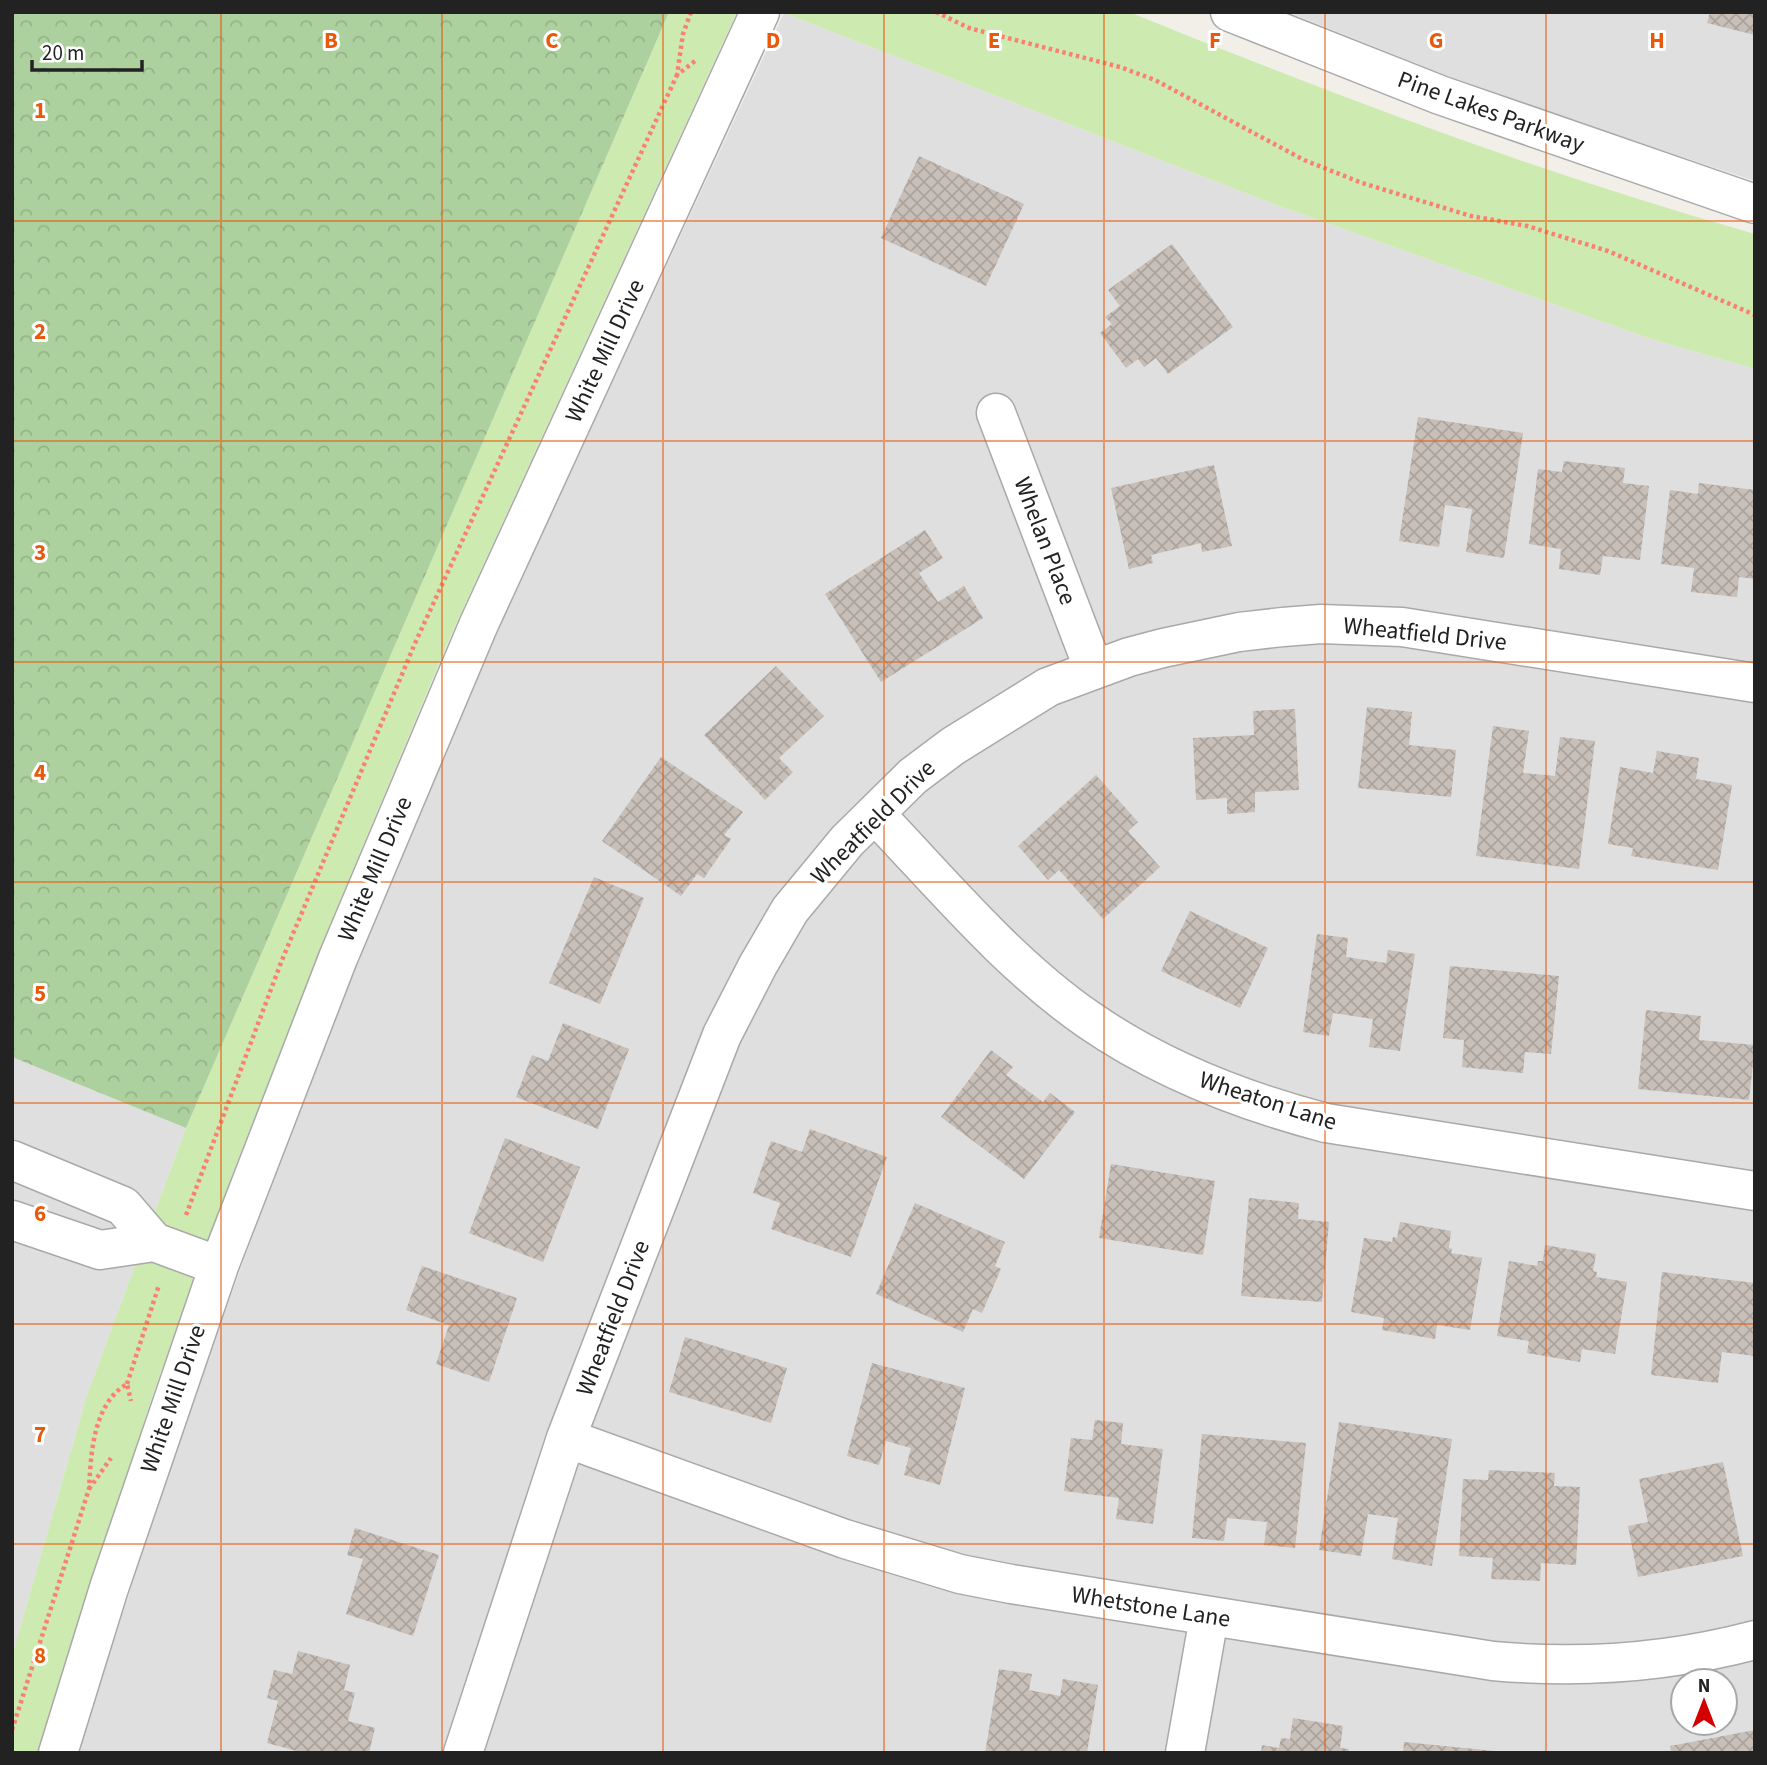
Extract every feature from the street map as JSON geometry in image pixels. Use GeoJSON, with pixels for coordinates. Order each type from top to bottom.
{"type":"FeatureCollection","features":[{"type":"Feature","properties":{"kind":"street","name":"White Mill Drive"},"geometry":{"type":"LineString","coordinates":[[58,1753],[109,1588],[219,1266],[338,958],[478,626],[760,12]]}},
{"type":"Feature","properties":{"kind":"street","name":"Pine Lakes Parkway"},"geometry":{"type":"LineString","coordinates":[[1230,12],[1440,95],[1755,204]]}},
{"type":"Feature","properties":{"kind":"street","name":"Whelan Place"},"geometry":{"type":"LineString","coordinates":[[996,413],[1094,670]]}},
{"type":"Feature","properties":{"kind":"street","name":"Wheatfield Drive"},"geometry":{"type":"LineString","coordinates":[[463,1753],[566,1438],[722,1035],[741,995],[790,910],[826,864],[914,776],[953,746],[1048,687],[1163,648],[1239,632],[1321,624],[1402,627],[1755,683]]}},
{"type":"Feature","properties":{"kind":"street","name":"Wheaton Lane"},"geometry":{"type":"LineString","coordinates":[[875,814],[1020,963],[1066,1003],[1136,1049],[1205,1083],[1288,1113],[1326,1123],[1755,1191]]}},
{"type":"Feature","properties":{"kind":"street"},"geometry":{"type":"LineString","coordinates":[[12,1160],[123,1206],[154,1242]]}},
{"type":"Feature","properties":{"kind":"street"},"geometry":{"type":"LineString","coordinates":[[12,1220],[100,1250],[154,1242],[219,1266]]}},
{"type":"Feature","properties":{"kind":"street","name":"Whetstone Lane"},"geometry":{"type":"LineString","coordinates":[[566,1438],[924,1565],[1011,1584],[1493,1661],[1539,1665],[1595,1665],[1660,1660],[1755,1640]]}},
{"type":"Feature","properties":{"kind":"street"},"geometry":{"type":"LineString","coordinates":[[1185,1753],[1209,1617]]}},
{"type":"Feature","properties":{"kind":"path"},"geometry":{"type":"LineString","coordinates":[[192,1200],[282,960],[416,641],[677,75],[683,34],[691,12]]}},
{"type":"Feature","properties":{"kind":"path"},"geometry":{"type":"LineString","coordinates":[[936,12],[968,28],[1120,67],[1156,80],[1304,160],[1362,183],[1471,216],[1527,226],[1608,251],[1755,315]]}},
{"type":"Feature","properties":{"kind":"path"},"geometry":{"type":"LineString","coordinates":[[677,75],[696,61],[703,51]]}},
{"type":"Feature","properties":{"kind":"path"},"geometry":{"type":"LineString","coordinates":[[129,1412],[131,1402],[127,1384],[153,1299]]}},
{"type":"Feature","properties":{"kind":"path"},"geometry":{"type":"LineString","coordinates":[[12,1730],[89,1489],[90,1459],[96,1430],[115,1391],[127,1384]]}},
{"type":"Feature","properties":{"kind":"path"},"geometry":{"type":"LineString","coordinates":[[89,1489],[114,1453]]}},
{"type":"Feature","properties":{"kind":"shaded area"},"geometry":{"type":"Polygon","coordinates":[[[1288,12],[1755,12],[1755,181],[1445,75],[1288,12]]]}},
{"type":"Feature","properties":{"kind":"shaded area"},"geometry":{"type":"Polygon","coordinates":[[[784,13],[1271,203],[1651,339],[1755,369],[1755,1753],[78,1753],[179,1438],[284,1150],[392,877],[495,635],[784,13]]]}},
{"type":"Feature","properties":{"kind":"shaded area"},"geometry":{"type":"Polygon","coordinates":[[[12,1057],[186,1128],[87,1395],[12,1656],[12,1057]]]}},
{"type":"Feature","properties":{"kind":"green space"},"geometry":{"type":"Polygon","coordinates":[[[12,12],[669,12],[186,1128],[12,1057],[12,12]]]}},
{"type":"Feature","properties":{"kind":"green space"},"geometry":{"type":"Polygon","coordinates":[[[669,12],[737,12],[451,635],[336,910],[235,1167],[153,1394],[37,1753],[12,1753],[12,1656],[87,1395],[186,1128],[669,12]]]}},
{"type":"Feature","properties":{"kind":"green space"},"geometry":{"type":"Polygon","coordinates":[[[1129,12],[1439,132],[1596,186],[1755,234],[1755,369],[1651,339],[1271,203],[784,13],[1129,12]]]}},
{"type":"Feature","properties":{"kind":"building"},"geometry":{"type":"Polygon","coordinates":[[[1710,12],[1755,12],[1755,35],[1707,23],[1710,12]]]}},
{"type":"Feature","properties":{"kind":"building"},"geometry":{"type":"Polygon","coordinates":[[[919,156],[1024,204],[986,286],[881,238],[919,156]]]}},
{"type":"Feature","properties":{"kind":"building"},"geometry":{"type":"Polygon","coordinates":[[[1172,244],[1233,327],[1168,374],[1156,358],[1144,367],[1138,359],[1126,368],[1100,333],[1112,324],[1105,317],[1120,306],[1108,290],[1172,244]]]}},
{"type":"Feature","properties":{"kind":"building"},"geometry":{"type":"Polygon","coordinates":[[[1418,417],[1523,433],[1504,558],[1466,552],[1472,509],[1445,505],[1439,547],[1399,541],[1418,417]]]}},
{"type":"Feature","properties":{"kind":"building"},"geometry":{"type":"Polygon","coordinates":[[[1564,461],[1625,468],[1623,483],[1649,486],[1640,560],[1603,556],[1600,575],[1559,569],[1561,549],[1529,544],[1538,469],[1562,472],[1564,461]]]}},
{"type":"Feature","properties":{"kind":"building"},"geometry":{"type":"Polygon","coordinates":[[[1214,465],[1232,546],[1202,552],[1201,543],[1151,555],[1153,563],[1129,569],[1111,488],[1214,465]]]}},
{"type":"Feature","properties":{"kind":"building"},"geometry":{"type":"Polygon","coordinates":[[[1699,483],[1755,490],[1755,579],[1739,577],[1737,597],[1691,592],[1694,568],[1661,564],[1670,490],[1698,494],[1699,483]]]}},
{"type":"Feature","properties":{"kind":"building"},"geometry":{"type":"Polygon","coordinates":[[[925,530],[943,558],[919,573],[938,602],[964,586],[983,618],[881,682],[825,594],[925,530]]]}},
{"type":"Feature","properties":{"kind":"building"},"geometry":{"type":"Polygon","coordinates":[[[776,666],[824,716],[779,758],[793,772],[765,800],[704,735],[776,666]]]}},
{"type":"Feature","properties":{"kind":"building"},"geometry":{"type":"Polygon","coordinates":[[[1367,707],[1412,712],[1409,745],[1456,750],[1451,797],[1358,788],[1367,707]]]}},
{"type":"Feature","properties":{"kind":"building"},"geometry":{"type":"Polygon","coordinates":[[[1295,709],[1299,790],[1255,792],[1255,812],[1227,814],[1227,798],[1196,800],[1193,738],[1254,735],[1253,711],[1295,709]]]}},
{"type":"Feature","properties":{"kind":"building"},"geometry":{"type":"Polygon","coordinates":[[[1493,726],[1529,731],[1523,773],[1555,776],[1560,737],[1595,741],[1579,869],[1476,856],[1493,726]]]}},
{"type":"Feature","properties":{"kind":"building"},"geometry":{"type":"Polygon","coordinates":[[[1657,751],[1699,758],[1696,779],[1732,785],[1718,870],[1631,856],[1633,848],[1608,844],[1620,767],[1653,773],[1657,751]]]}},
{"type":"Feature","properties":{"kind":"building"},"geometry":{"type":"Polygon","coordinates":[[[661,757],[743,812],[724,835],[731,839],[704,878],[697,874],[681,896],[602,841],[661,757]]]}},
{"type":"Feature","properties":{"kind":"building"},"geometry":{"type":"Polygon","coordinates":[[[1096,775],[1138,822],[1128,831],[1160,867],[1103,919],[1059,870],[1048,880],[1018,846],[1096,775]]]}},
{"type":"Feature","properties":{"kind":"building"},"geometry":{"type":"Polygon","coordinates":[[[594,877],[644,898],[600,1004],[549,983],[594,877]]]}},
{"type":"Feature","properties":{"kind":"building"},"geometry":{"type":"Polygon","coordinates":[[[1190,911],[1268,948],[1240,1008],[1161,971],[1190,911]]]}},
{"type":"Feature","properties":{"kind":"building"},"geometry":{"type":"Polygon","coordinates":[[[1317,934],[1348,938],[1346,957],[1386,963],[1388,950],[1415,954],[1400,1051],[1369,1047],[1373,1019],[1333,1013],[1329,1036],[1303,1032],[1317,934]]]}},
{"type":"Feature","properties":{"kind":"building"},"geometry":{"type":"Polygon","coordinates":[[[1450,966],[1559,976],[1551,1054],[1525,1052],[1523,1073],[1462,1067],[1464,1040],[1443,1038],[1450,966]]]}},
{"type":"Feature","properties":{"kind":"building"},"geometry":{"type":"Polygon","coordinates":[[[1646,1010],[1701,1016],[1699,1040],[1755,1045],[1749,1100],[1638,1089],[1646,1010]]]}},
{"type":"Feature","properties":{"kind":"building"},"geometry":{"type":"Polygon","coordinates":[[[563,1023],[629,1049],[598,1129],[516,1097],[532,1055],[548,1061],[563,1023]]]}},
{"type":"Feature","properties":{"kind":"building"},"geometry":{"type":"Polygon","coordinates":[[[991,1050],[1013,1067],[1006,1075],[1043,1102],[1050,1093],[1075,1112],[1024,1179],[941,1117],[991,1050]]]}},
{"type":"Feature","properties":{"kind":"building"},"geometry":{"type":"Polygon","coordinates":[[[810,1129],[887,1157],[851,1257],[771,1229],[780,1203],[753,1193],[771,1141],[802,1152],[810,1129]]]}},
{"type":"Feature","properties":{"kind":"building"},"geometry":{"type":"Polygon","coordinates":[[[505,1138],[580,1167],[543,1262],[469,1233],[505,1138]]]}},
{"type":"Feature","properties":{"kind":"building"},"geometry":{"type":"Polygon","coordinates":[[[1111,1164],[1215,1181],[1203,1255],[1099,1238],[1111,1164]]]}},
{"type":"Feature","properties":{"kind":"building"},"geometry":{"type":"Polygon","coordinates":[[[1249,1198],[1299,1203],[1298,1219],[1329,1222],[1322,1302],[1241,1296],[1249,1198]]]}},
{"type":"Feature","properties":{"kind":"building"},"geometry":{"type":"Polygon","coordinates":[[[915,1203],[1005,1242],[995,1266],[1001,1269],[982,1313],[973,1309],[963,1332],[876,1294],[915,1203]]]}},
{"type":"Feature","properties":{"kind":"building"},"geometry":{"type":"Polygon","coordinates":[[[1400,1222],[1451,1231],[1451,1253],[1482,1258],[1470,1330],[1437,1325],[1435,1339],[1382,1330],[1384,1318],[1351,1312],[1364,1238],[1392,1242],[1393,1237],[1397,1238],[1400,1222]]]}},
{"type":"Feature","properties":{"kind":"building"},"geometry":{"type":"Polygon","coordinates":[[[1545,1245],[1596,1254],[1593,1271],[1597,1272],[1596,1277],[1627,1282],[1615,1354],[1582,1349],[1580,1362],[1527,1353],[1529,1341],[1497,1336],[1509,1261],[1537,1266],[1538,1261],[1543,1261],[1545,1245]]]}},
{"type":"Feature","properties":{"kind":"building"},"geometry":{"type":"Polygon","coordinates":[[[422,1266],[517,1298],[489,1382],[436,1364],[449,1325],[406,1310],[422,1266]]]}},
{"type":"Feature","properties":{"kind":"building"},"geometry":{"type":"Polygon","coordinates":[[[1662,1272],[1755,1283],[1755,1356],[1722,1352],[1718,1383],[1651,1375],[1662,1272]]]}},
{"type":"Feature","properties":{"kind":"building"},"geometry":{"type":"Polygon","coordinates":[[[685,1337],[787,1368],[771,1423],[669,1392],[685,1337]]]}},
{"type":"Feature","properties":{"kind":"building"},"geometry":{"type":"Polygon","coordinates":[[[872,1363],[965,1388],[940,1485],[904,1475],[911,1448],[886,1441],[879,1465],[847,1456],[872,1363]]]}},
{"type":"Feature","properties":{"kind":"building"},"geometry":{"type":"Polygon","coordinates":[[[1095,1420],[1123,1423],[1121,1444],[1163,1449],[1153,1524],[1116,1519],[1119,1498],[1064,1491],[1071,1438],[1092,1440],[1095,1420]]]}},
{"type":"Feature","properties":{"kind":"building"},"geometry":{"type":"Polygon","coordinates":[[[1339,1422],[1452,1439],[1432,1566],[1392,1559],[1398,1518],[1368,1514],[1361,1556],[1319,1550],[1339,1422]]]}},
{"type":"Feature","properties":{"kind":"building"},"geometry":{"type":"Polygon","coordinates":[[[1202,1434],[1306,1443],[1295,1548],[1264,1545],[1267,1522],[1227,1518],[1224,1541],[1192,1538],[1202,1434]]]}},
{"type":"Feature","properties":{"kind":"building"},"geometry":{"type":"Polygon","coordinates":[[[1723,1462],[1743,1556],[1638,1577],[1628,1526],[1648,1522],[1639,1479],[1723,1462]]]}},
{"type":"Feature","properties":{"kind":"building"},"geometry":{"type":"Polygon","coordinates":[[[1489,1470],[1555,1473],[1554,1486],[1580,1487],[1576,1565],[1541,1563],[1540,1581],[1491,1579],[1493,1558],[1459,1556],[1463,1479],[1488,1480],[1489,1470]]]}},
{"type":"Feature","properties":{"kind":"building"},"geometry":{"type":"Polygon","coordinates":[[[355,1528],[439,1555],[413,1636],[346,1614],[363,1559],[347,1555],[355,1528]]]}},
{"type":"Feature","properties":{"kind":"building"},"geometry":{"type":"Polygon","coordinates":[[[298,1651],[350,1665],[344,1690],[355,1693],[348,1721],[375,1728],[369,1753],[304,1753],[267,1743],[278,1701],[267,1698],[274,1670],[292,1674],[298,1651]]]}},
{"type":"Feature","properties":{"kind":"building"},"geometry":{"type":"Polygon","coordinates":[[[999,1669],[1032,1674],[1029,1690],[1060,1696],[1063,1679],[1098,1685],[1087,1753],[985,1753],[999,1669]]]}},
{"type":"Feature","properties":{"kind":"building"},"geometry":{"type":"Polygon","coordinates":[[[1293,1718],[1343,1726],[1340,1748],[1349,1749],[1348,1753],[1261,1753],[1262,1745],[1279,1748],[1281,1738],[1290,1739],[1293,1718]]]}},
{"type":"Feature","properties":{"kind":"building"},"geometry":{"type":"Polygon","coordinates":[[[1755,1730],[1755,1753],[1671,1753],[1670,1746],[1718,1737],[1739,1737],[1739,1733],[1755,1730]]]}},
{"type":"Feature","properties":{"kind":"building"},"geometry":{"type":"Polygon","coordinates":[[[1404,1742],[1495,1751],[1495,1753],[1403,1753],[1404,1742]]]}}]}
